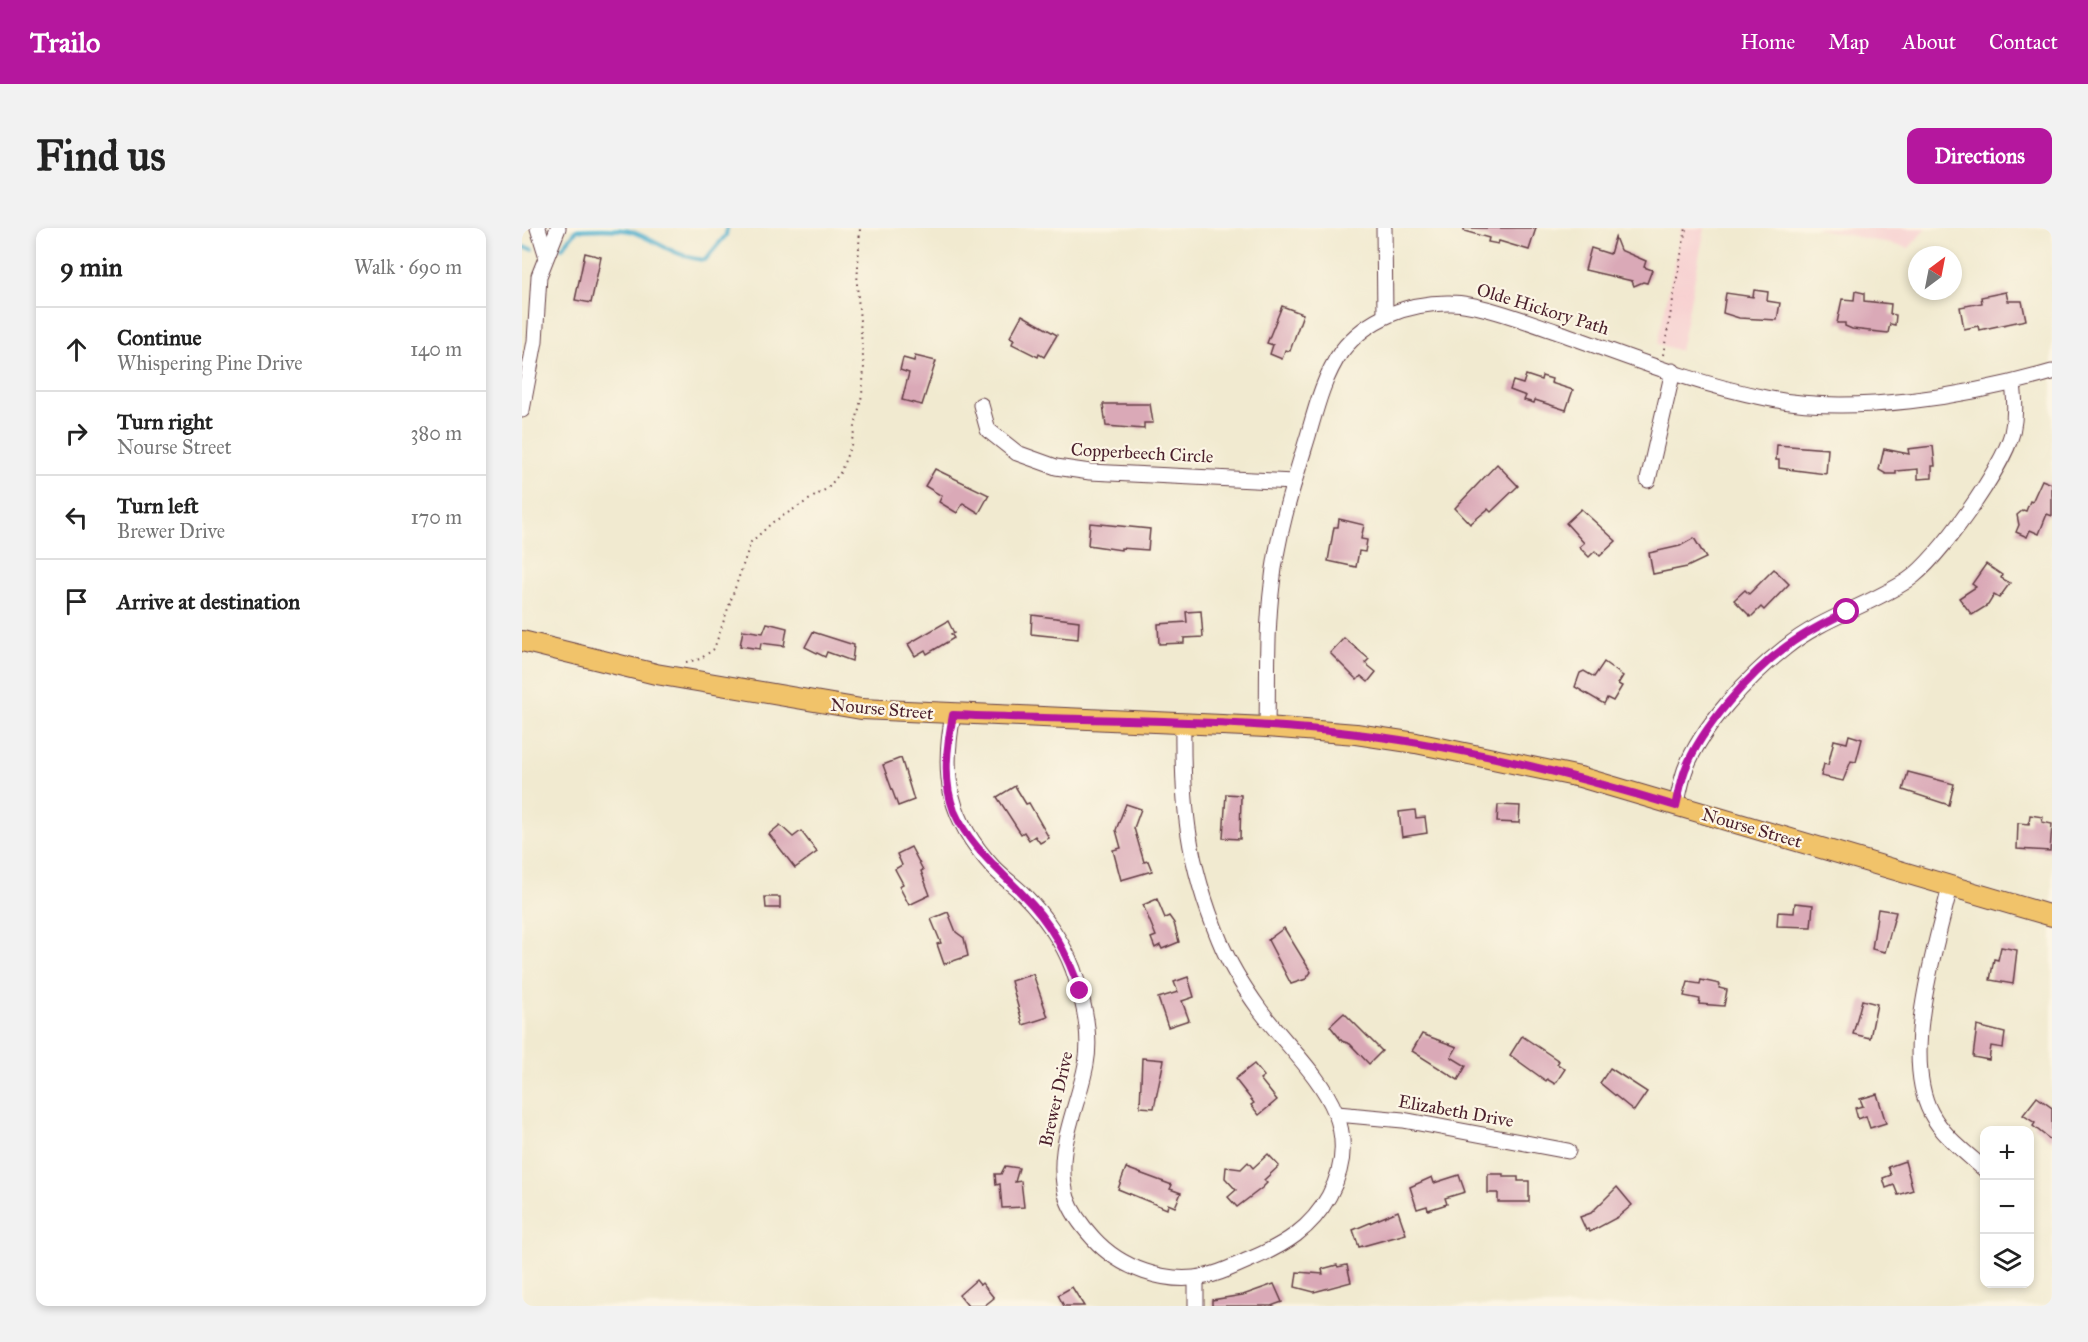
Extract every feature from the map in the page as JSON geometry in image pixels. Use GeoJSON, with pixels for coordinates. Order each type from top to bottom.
{"type":"FeatureCollection","features":[{"type":"Feature","properties":{"kind":"main road","name":"Nourse Street"},"geometry":{"type":"LineString","coordinates":[[522,642],[649,673],[861,709],[953,715],[1267,727],[1356,734],[1449,749],[1560,772],[2052,916]]}},
{"type":"Feature","properties":{"kind":"street"},"geometry":{"type":"LineString","coordinates":[[537,228],[546,254]]}},
{"type":"Feature","properties":{"kind":"street"},"geometry":{"type":"LineString","coordinates":[[522,410],[535,341],[539,276],[558,228]]}},
{"type":"Feature","properties":{"kind":"street"},"geometry":{"type":"LineString","coordinates":[[1384,228],[1385,315]]}},
{"type":"Feature","properties":{"kind":"street","name":"Olde Hickory Path"},"geometry":{"type":"LineString","coordinates":[[1267,727],[1272,585],[1279,538],[1294,482],[1325,381],[1341,352],[1359,333],[1385,315],[1407,308],[1452,303],[1520,319],[1668,370],[1767,399],[1833,404],[1928,400],[2013,383],[2052,372]]}},
{"type":"Feature","properties":{"kind":"street"},"geometry":{"type":"LineString","coordinates":[[1648,480],[1668,370]]}},
{"type":"Feature","properties":{"kind":"street"},"geometry":{"type":"LineString","coordinates":[[1676,806],[1685,770],[1696,749],[1715,721],[1755,675],[1786,647],[1815,628],[1910,578],[1926,565],[1950,535],[2000,460],[2011,435],[2016,409],[2013,383]]}},
{"type":"Feature","properties":{"kind":"street","name":"Copperbeech Circle"},"geometry":{"type":"LineString","coordinates":[[981,405],[988,430],[1017,453],[1056,467],[1090,472],[1294,482]]}},
{"type":"Feature","properties":{"kind":"street","name":"Brewer Drive"},"geometry":{"type":"LineString","coordinates":[[953,715],[946,761],[955,811],[986,859],[1024,895],[1054,934],[1072,966],[1080,991],[1088,1049],[1082,1084],[1064,1143],[1064,1180],[1067,1199],[1086,1230],[1115,1258],[1157,1275],[1196,1278],[1232,1268],[1285,1244],[1304,1229],[1329,1195],[1339,1170],[1341,1142],[1337,1114],[1329,1096],[1260,1010],[1237,976],[1219,940],[1199,882],[1188,839],[1184,795],[1183,723]]}},
{"type":"Feature","properties":{"kind":"street"},"geometry":{"type":"LineString","coordinates":[[1950,887],[1926,996],[1919,1047],[1919,1075],[1925,1100],[1941,1128],[1980,1165]]}},
{"type":"Feature","properties":{"kind":"street","name":"Elizabeth Drive"},"geometry":{"type":"LineString","coordinates":[[1337,1114],[1403,1120],[1568,1151]]}},
{"type":"Feature","properties":{"kind":"street"},"geometry":{"type":"LineString","coordinates":[[1196,1278],[1196,1306]]}},
{"type":"Feature","properties":{"kind":"path"},"geometry":{"type":"LineString","coordinates":[[686,662],[700,659],[714,649],[751,542],[773,522],[828,488],[843,464],[851,445],[862,395],[864,369],[857,285],[860,228]]}},
{"type":"Feature","properties":{"kind":"path"},"geometry":{"type":"LineString","coordinates":[[1668,370],[1666,330],[1686,228]]}},
{"type":"Feature","properties":{"kind":"shaded area"},"geometry":{"type":"Polygon","coordinates":[[[1681,228],[1705,228],[1680,351],[1658,344],[1681,228]]]}},
{"type":"Feature","properties":{"kind":"shaded area"},"geometry":{"type":"Polygon","coordinates":[[[1815,228],[1926,228],[1908,248],[1815,228]]]}},
{"type":"Feature","properties":{"kind":"building"},"geometry":{"type":"Polygon","coordinates":[[[1464,228],[1536,228],[1529,250],[1499,241],[1498,244],[1488,242],[1489,238],[1464,231],[1464,228]]]}},
{"type":"Feature","properties":{"kind":"building"},"geometry":{"type":"Polygon","coordinates":[[[1615,237],[1620,250],[1646,261],[1644,267],[1652,270],[1647,283],[1643,282],[1634,286],[1632,281],[1585,270],[1591,248],[1610,254],[1615,237]]]}},
{"type":"Feature","properties":{"kind":"building"},"geometry":{"type":"Polygon","coordinates":[[[585,253],[601,257],[591,303],[575,300],[585,253]]]}},
{"type":"Feature","properties":{"kind":"building"},"geometry":{"type":"Polygon","coordinates":[[[1754,290],[1768,292],[1767,301],[1780,303],[1777,320],[1739,318],[1723,313],[1726,293],[1753,297],[1754,290]]]}},
{"type":"Feature","properties":{"kind":"building"},"geometry":{"type":"Polygon","coordinates":[[[1855,291],[1864,293],[1864,301],[1891,304],[1890,314],[1896,315],[1895,325],[1890,324],[1888,333],[1852,329],[1845,326],[1845,323],[1837,323],[1842,299],[1854,300],[1855,291]]]}},
{"type":"Feature","properties":{"kind":"building"},"geometry":{"type":"Polygon","coordinates":[[[2006,292],[2008,301],[2022,301],[2026,320],[1979,330],[1978,326],[1964,329],[1960,307],[1982,303],[1981,297],[2006,292]]]}},
{"type":"Feature","properties":{"kind":"building"},"geometry":{"type":"Polygon","coordinates":[[[1282,306],[1303,314],[1290,351],[1285,350],[1282,359],[1270,354],[1273,345],[1267,343],[1282,306]]]}},
{"type":"Feature","properties":{"kind":"building"},"geometry":{"type":"Polygon","coordinates":[[[1022,315],[1057,335],[1044,357],[1039,354],[1038,357],[1012,344],[1014,339],[1010,337],[1022,315]]]}},
{"type":"Feature","properties":{"kind":"building"},"geometry":{"type":"Polygon","coordinates":[[[915,356],[936,361],[922,405],[902,400],[909,373],[900,370],[903,358],[914,361],[915,356]]]}},
{"type":"Feature","properties":{"kind":"building"},"geometry":{"type":"Polygon","coordinates":[[[1526,375],[1541,380],[1542,376],[1552,379],[1551,383],[1573,390],[1566,410],[1535,400],[1534,403],[1524,400],[1526,396],[1510,390],[1513,381],[1523,384],[1526,375]]]}},
{"type":"Feature","properties":{"kind":"building"},"geometry":{"type":"Polygon","coordinates":[[[1103,404],[1150,404],[1153,423],[1144,423],[1144,429],[1106,426],[1103,404]]]}},
{"type":"Feature","properties":{"kind":"building"},"geometry":{"type":"Polygon","coordinates":[[[1777,445],[1828,449],[1826,474],[1779,468],[1779,460],[1776,460],[1777,445]]]}},
{"type":"Feature","properties":{"kind":"building"},"geometry":{"type":"Polygon","coordinates":[[[1933,446],[1935,466],[1932,466],[1932,478],[1918,479],[1918,469],[1896,471],[1896,474],[1886,474],[1879,470],[1884,449],[1909,454],[1908,449],[1933,446]]]}},
{"type":"Feature","properties":{"kind":"building"},"geometry":{"type":"Polygon","coordinates":[[[1497,464],[1518,486],[1491,512],[1488,509],[1470,524],[1455,508],[1497,464]]]}},
{"type":"Feature","properties":{"kind":"building"},"geometry":{"type":"Polygon","coordinates":[[[935,469],[989,495],[979,513],[963,503],[957,513],[939,502],[942,496],[925,486],[935,469]]]}},
{"type":"Feature","properties":{"kind":"building"},"geometry":{"type":"Polygon","coordinates":[[[2042,480],[2052,484],[2052,516],[2047,514],[2039,534],[2030,530],[2027,537],[2016,532],[2019,525],[2017,515],[2023,510],[2026,511],[2042,480]]]}},
{"type":"Feature","properties":{"kind":"building"},"geometry":{"type":"Polygon","coordinates":[[[1581,509],[1616,541],[1600,556],[1595,551],[1589,557],[1579,547],[1584,543],[1566,523],[1581,509]]]}},
{"type":"Feature","properties":{"kind":"building"},"geometry":{"type":"Polygon","coordinates":[[[1339,519],[1364,525],[1361,539],[1367,540],[1365,552],[1359,551],[1356,567],[1328,561],[1334,527],[1338,527],[1339,519]]]}},
{"type":"Feature","properties":{"kind":"building"},"geometry":{"type":"Polygon","coordinates":[[[1090,523],[1150,529],[1148,550],[1121,548],[1121,550],[1088,545],[1090,523]]]}},
{"type":"Feature","properties":{"kind":"building"},"geometry":{"type":"Polygon","coordinates":[[[1694,538],[1706,558],[1687,567],[1653,574],[1649,553],[1680,546],[1694,538]]]}},
{"type":"Feature","properties":{"kind":"building"},"geometry":{"type":"Polygon","coordinates":[[[1986,564],[2010,583],[1999,598],[1994,595],[1988,605],[1972,615],[1959,598],[1976,587],[1972,584],[1986,564]]]}},
{"type":"Feature","properties":{"kind":"building"},"geometry":{"type":"Polygon","coordinates":[[[1774,569],[1789,584],[1764,610],[1761,607],[1751,617],[1734,600],[1745,590],[1749,594],[1774,569]]]}},
{"type":"Feature","properties":{"kind":"building"},"geometry":{"type":"Polygon","coordinates":[[[1201,611],[1203,637],[1184,638],[1184,643],[1159,644],[1158,624],[1187,622],[1186,612],[1201,611]]]}},
{"type":"Feature","properties":{"kind":"building"},"geometry":{"type":"Polygon","coordinates":[[[1032,615],[1079,621],[1078,639],[1031,634],[1032,615]]]}},
{"type":"Feature","properties":{"kind":"building"},"geometry":{"type":"Polygon","coordinates":[[[948,621],[954,638],[927,654],[925,650],[915,656],[908,644],[948,621]]]}},
{"type":"Feature","properties":{"kind":"building"},"geometry":{"type":"Polygon","coordinates":[[[767,623],[787,628],[784,646],[761,643],[760,649],[740,646],[743,630],[763,633],[767,623]]]}},
{"type":"Feature","properties":{"kind":"building"},"geometry":{"type":"Polygon","coordinates":[[[813,632],[854,645],[852,661],[827,652],[825,657],[805,647],[813,632]]]}},
{"type":"Feature","properties":{"kind":"building"},"geometry":{"type":"Polygon","coordinates":[[[1344,638],[1369,659],[1365,663],[1376,672],[1368,682],[1361,676],[1357,680],[1330,653],[1344,638]]]}},
{"type":"Feature","properties":{"kind":"building"},"geometry":{"type":"Polygon","coordinates":[[[1604,662],[1623,676],[1618,684],[1622,686],[1613,701],[1607,698],[1604,704],[1575,687],[1580,673],[1584,671],[1594,677],[1604,662]]]}},
{"type":"Feature","properties":{"kind":"building"},"geometry":{"type":"Polygon","coordinates":[[[1849,735],[1862,739],[1856,762],[1851,761],[1843,781],[1821,776],[1824,764],[1828,765],[1834,740],[1847,743],[1849,735]]]}},
{"type":"Feature","properties":{"kind":"building"},"geometry":{"type":"Polygon","coordinates":[[[901,758],[914,800],[898,806],[883,765],[901,758]]]}},
{"type":"Feature","properties":{"kind":"building"},"geometry":{"type":"Polygon","coordinates":[[[1908,772],[1954,784],[1949,805],[1903,790],[1908,772]]]}},
{"type":"Feature","properties":{"kind":"building"},"geometry":{"type":"Polygon","coordinates":[[[1015,786],[1026,804],[1029,803],[1049,838],[1040,843],[1035,836],[1029,840],[1024,832],[1021,834],[997,797],[1015,786]]]}},
{"type":"Feature","properties":{"kind":"building"},"geometry":{"type":"Polygon","coordinates":[[[1226,794],[1241,795],[1240,839],[1223,838],[1226,794]]]}},
{"type":"Feature","properties":{"kind":"building"},"geometry":{"type":"Polygon","coordinates":[[[1126,804],[1141,809],[1134,828],[1144,862],[1148,861],[1152,871],[1121,880],[1113,850],[1121,848],[1116,830],[1126,804]]]}},
{"type":"Feature","properties":{"kind":"building"},"geometry":{"type":"Polygon","coordinates":[[[1498,805],[1520,806],[1519,823],[1497,822],[1498,805]]]}},
{"type":"Feature","properties":{"kind":"building"},"geometry":{"type":"Polygon","coordinates":[[[1415,810],[1416,818],[1425,817],[1427,833],[1402,837],[1399,812],[1415,810]]]}},
{"type":"Feature","properties":{"kind":"building"},"geometry":{"type":"Polygon","coordinates":[[[2030,815],[2043,817],[2042,822],[2052,824],[2050,851],[2017,849],[2018,823],[2029,824],[2030,815]]]}},
{"type":"Feature","properties":{"kind":"building"},"geometry":{"type":"Polygon","coordinates":[[[780,825],[793,837],[801,831],[817,852],[795,868],[769,834],[780,825]]]}},
{"type":"Feature","properties":{"kind":"building"},"geometry":{"type":"Polygon","coordinates":[[[911,847],[923,870],[921,871],[930,895],[909,905],[899,886],[903,884],[895,869],[902,865],[897,854],[911,847]]]}},
{"type":"Feature","properties":{"kind":"building"},"geometry":{"type":"Polygon","coordinates":[[[765,897],[780,897],[780,908],[766,908],[765,897]]]}},
{"type":"Feature","properties":{"kind":"building"},"geometry":{"type":"Polygon","coordinates":[[[1157,899],[1165,918],[1169,916],[1174,923],[1179,942],[1162,949],[1160,945],[1155,948],[1151,938],[1156,936],[1143,905],[1157,899]]]}},
{"type":"Feature","properties":{"kind":"building"},"geometry":{"type":"Polygon","coordinates":[[[1795,903],[1813,905],[1811,927],[1777,926],[1778,912],[1794,913],[1795,903]]]}},
{"type":"Feature","properties":{"kind":"building"},"geometry":{"type":"Polygon","coordinates":[[[1878,909],[1896,912],[1885,952],[1872,949],[1878,909]]]}},
{"type":"Feature","properties":{"kind":"building"},"geometry":{"type":"Polygon","coordinates":[[[948,912],[956,932],[964,938],[968,956],[944,964],[937,944],[941,943],[931,919],[948,912]]]}},
{"type":"Feature","properties":{"kind":"building"},"geometry":{"type":"Polygon","coordinates":[[[1284,928],[1311,972],[1306,979],[1291,984],[1268,940],[1284,928]]]}},
{"type":"Feature","properties":{"kind":"building"},"geometry":{"type":"Polygon","coordinates":[[[2001,947],[2017,950],[2013,984],[1990,980],[1994,959],[1998,960],[2001,947]]]}},
{"type":"Feature","properties":{"kind":"building"},"geometry":{"type":"Polygon","coordinates":[[[1033,974],[1048,1017],[1023,1025],[1011,981],[1033,974]]]}},
{"type":"Feature","properties":{"kind":"building"},"geometry":{"type":"Polygon","coordinates":[[[1188,977],[1194,997],[1182,1001],[1189,1020],[1168,1027],[1158,998],[1178,992],[1174,982],[1188,977]]]}},
{"type":"Feature","properties":{"kind":"building"},"geometry":{"type":"Polygon","coordinates":[[[1701,980],[1720,984],[1719,988],[1727,990],[1724,1006],[1699,1004],[1700,999],[1684,996],[1688,982],[1700,984],[1701,980]]]}},
{"type":"Feature","properties":{"kind":"building"},"geometry":{"type":"Polygon","coordinates":[[[1862,1000],[1877,1004],[1870,1038],[1853,1034],[1862,1000]]]}},
{"type":"Feature","properties":{"kind":"building"},"geometry":{"type":"Polygon","coordinates":[[[1344,1013],[1382,1051],[1369,1064],[1350,1044],[1342,1041],[1330,1026],[1344,1013]]]}},
{"type":"Feature","properties":{"kind":"building"},"geometry":{"type":"Polygon","coordinates":[[[1977,1026],[2005,1033],[2003,1048],[1991,1046],[1989,1060],[1973,1057],[1977,1026]]]}},
{"type":"Feature","properties":{"kind":"building"},"geometry":{"type":"Polygon","coordinates":[[[1422,1034],[1457,1047],[1451,1057],[1466,1066],[1458,1080],[1412,1051],[1422,1034]]]}},
{"type":"Feature","properties":{"kind":"building"},"geometry":{"type":"Polygon","coordinates":[[[1522,1036],[1559,1061],[1557,1064],[1565,1069],[1555,1084],[1547,1079],[1546,1081],[1510,1055],[1522,1036]]]}},
{"type":"Feature","properties":{"kind":"building"},"geometry":{"type":"Polygon","coordinates":[[[1142,1058],[1164,1060],[1154,1108],[1140,1107],[1142,1058]]]}},
{"type":"Feature","properties":{"kind":"building"},"geometry":{"type":"Polygon","coordinates":[[[1254,1064],[1264,1076],[1260,1079],[1277,1100],[1259,1115],[1251,1105],[1254,1103],[1235,1079],[1254,1064]]]}},
{"type":"Feature","properties":{"kind":"building"},"geometry":{"type":"Polygon","coordinates":[[[1610,1068],[1647,1092],[1634,1111],[1600,1083],[1610,1068]]]}},
{"type":"Feature","properties":{"kind":"building"},"geometry":{"type":"Polygon","coordinates":[[[1877,1094],[1886,1123],[1870,1128],[1866,1116],[1858,1119],[1855,1108],[1863,1106],[1860,1099],[1877,1094]]]}},
{"type":"Feature","properties":{"kind":"building"},"geometry":{"type":"Polygon","coordinates":[[[2037,1097],[2052,1108],[2052,1141],[2033,1126],[2035,1123],[2023,1115],[2037,1097]]]}},
{"type":"Feature","properties":{"kind":"building"},"geometry":{"type":"Polygon","coordinates":[[[1268,1154],[1279,1166],[1264,1180],[1267,1183],[1262,1188],[1237,1207],[1228,1197],[1236,1190],[1225,1178],[1226,1167],[1241,1169],[1248,1162],[1253,1168],[1268,1154]]]}},
{"type":"Feature","properties":{"kind":"building"},"geometry":{"type":"Polygon","coordinates":[[[1905,1161],[1913,1190],[1898,1195],[1894,1185],[1886,1188],[1883,1178],[1891,1175],[1888,1167],[1905,1161]]]}},
{"type":"Feature","properties":{"kind":"building"},"geometry":{"type":"Polygon","coordinates":[[[1005,1166],[1019,1168],[1015,1182],[1021,1181],[1024,1207],[1002,1208],[1000,1184],[996,1185],[995,1174],[1001,1174],[1005,1166]]]}},
{"type":"Feature","properties":{"kind":"building"},"geometry":{"type":"Polygon","coordinates":[[[1126,1168],[1172,1185],[1170,1189],[1181,1193],[1175,1207],[1168,1204],[1167,1209],[1118,1189],[1126,1168]]]}},
{"type":"Feature","properties":{"kind":"building"},"geometry":{"type":"Polygon","coordinates":[[[1488,1174],[1503,1174],[1503,1177],[1518,1177],[1518,1181],[1529,1181],[1529,1202],[1498,1202],[1498,1193],[1488,1193],[1488,1174]]]}},
{"type":"Feature","properties":{"kind":"building"},"geometry":{"type":"Polygon","coordinates":[[[1459,1175],[1465,1192],[1445,1198],[1447,1204],[1428,1210],[1427,1206],[1417,1209],[1410,1187],[1432,1177],[1434,1183],[1459,1175]]]}},
{"type":"Feature","properties":{"kind":"building"},"geometry":{"type":"Polygon","coordinates":[[[1617,1187],[1632,1205],[1618,1217],[1590,1232],[1586,1230],[1580,1217],[1591,1213],[1617,1187]]]}},
{"type":"Feature","properties":{"kind":"building"},"geometry":{"type":"Polygon","coordinates":[[[1398,1211],[1406,1234],[1359,1247],[1353,1230],[1398,1211]]]}},
{"type":"Feature","properties":{"kind":"building"},"geometry":{"type":"Polygon","coordinates":[[[1337,1265],[1338,1267],[1347,1265],[1351,1282],[1314,1292],[1295,1287],[1297,1272],[1323,1274],[1322,1269],[1337,1265]]]}},
{"type":"Feature","properties":{"kind":"building"},"geometry":{"type":"Polygon","coordinates":[[[976,1280],[980,1285],[982,1283],[994,1298],[984,1306],[968,1306],[959,1295],[976,1280]]]}},
{"type":"Feature","properties":{"kind":"building"},"geometry":{"type":"Polygon","coordinates":[[[1274,1284],[1282,1302],[1271,1306],[1212,1306],[1212,1300],[1243,1295],[1274,1284]]]}},
{"type":"Feature","properties":{"kind":"building"},"geometry":{"type":"Polygon","coordinates":[[[1072,1287],[1084,1306],[1064,1306],[1058,1295],[1072,1287]]]}},
{"type":"Feature","properties":{"kind":"waterway"},"geometry":{"type":"LineString","coordinates":[[562,248],[577,230],[617,229],[630,231],[685,256],[705,260],[726,235],[727,228]]}},
{"type":"Feature","properties":{"kind":"waterway"},"geometry":{"type":"LineString","coordinates":[[522,247],[532,249]]}},
{"type":"Feature","properties":{"kind":"route"},"geometry":{"type":"LineString","coordinates":[[1080,991],[1067,955],[1040,914],[1024,895],[986,859],[960,822],[952,802],[946,761],[953,715],[1267,727],[1356,734],[1534,766],[1580,777],[1676,806],[1685,770],[1696,749],[1715,721],[1755,675],[1786,647],[1815,628],[1847,612]]}}]}
